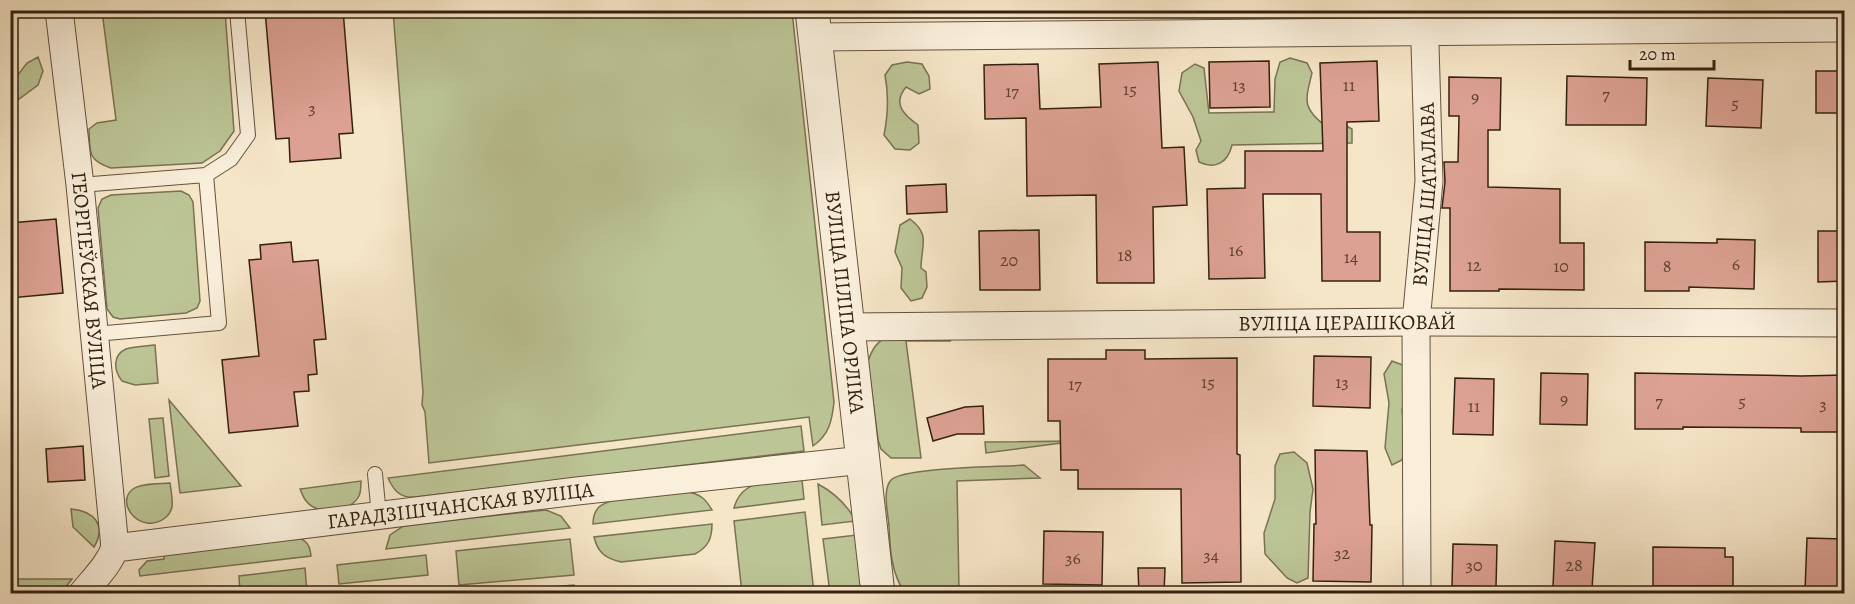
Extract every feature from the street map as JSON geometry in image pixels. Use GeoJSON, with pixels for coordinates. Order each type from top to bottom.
{"type":"FeatureCollection","features":[{"type":"Feature","properties":{"kind":"street","name":"ГЕОРГІЕЎСКАЯ ВУЛІЦА"},"geometry":{"type":"LineString","coordinates":[[59,10],[80,185],[115,548]]}},
{"type":"Feature","properties":{"kind":"street"},"geometry":{"type":"LineString","coordinates":[[814,24],[1425,21],[1845,28]]}},
{"type":"Feature","properties":{"kind":"street","name":"ВУЛІЦА ШАТАЛАВА"},"geometry":{"type":"LineString","coordinates":[[1418,594],[1416,322],[1429,181],[1425,21]]}},
{"type":"Feature","properties":{"kind":"street","name":"ВУЛІЦА ПІЛІПА ОРЛІКА"},"geometry":{"type":"LineString","coordinates":[[814,24],[878,594]]}},
{"type":"Feature","properties":{"kind":"street","name":"ВУЛІЦА ЦЕРАШКОВАЙ"},"geometry":{"type":"LineString","coordinates":[[849,327],[1416,322],[1845,323]]}},
{"type":"Feature","properties":{"kind":"street","name":"ГАРАДЗІШЧАНСКАЯ ВУЛІЦА"},"geometry":{"type":"LineString","coordinates":[[115,548],[578,491],[864,460]]}},
{"type":"Feature","properties":{"kind":"street"},"geometry":{"type":"LineString","coordinates":[[82,594],[111,558],[115,548]]}},
{"type":"Feature","properties":{"kind":"lane"},"geometry":{"type":"LineString","coordinates":[[80,185],[206,175],[231,159],[248,135],[237,10]]}},
{"type":"Feature","properties":{"kind":"lane"},"geometry":{"type":"LineString","coordinates":[[95,334],[219,323],[206,175]]}},
{"type":"Feature","properties":{"kind":"lane"},"geometry":{"type":"LineString","coordinates":[[375,474],[379,516]]}},
{"type":"Feature","properties":{"kind":"green space"},"geometry":{"type":"Polygon","coordinates":[[[102,11],[225,11],[234,131],[220,151],[202,163],[111,168],[94,158],[90,149],[89,129],[97,123],[116,120],[102,11]]]}},
{"type":"Feature","properties":{"kind":"green space"},"geometry":{"type":"Polygon","coordinates":[[[393,11],[792,11],[834,402],[829,427],[818,442],[813,446],[809,417],[429,463],[425,412],[422,405],[423,392],[393,11]]]}},
{"type":"Feature","properties":{"kind":"green space"},"geometry":{"type":"Polygon","coordinates":[[[38,57],[43,71],[38,85],[11,105],[11,84],[27,63],[38,57]]]}},
{"type":"Feature","properties":{"kind":"green space"},"geometry":{"type":"Polygon","coordinates":[[[1290,58],[1307,63],[1312,73],[1307,98],[1313,115],[1327,127],[1343,124],[1352,129],[1352,143],[1232,145],[1228,156],[1220,163],[1211,165],[1199,162],[1196,150],[1201,141],[1193,117],[1179,91],[1182,73],[1195,64],[1204,68],[1209,113],[1274,112],[1275,79],[1280,62],[1290,58]]]}},
{"type":"Feature","properties":{"kind":"green space"},"geometry":{"type":"Polygon","coordinates":[[[907,62],[922,64],[929,76],[930,89],[919,94],[906,87],[900,99],[904,113],[918,125],[919,143],[910,150],[895,149],[884,135],[888,105],[885,75],[892,65],[907,62]]]}},
{"type":"Feature","properties":{"kind":"green space"},"geometry":{"type":"Polygon","coordinates":[[[181,191],[189,195],[193,202],[200,301],[197,308],[186,313],[120,319],[113,317],[107,309],[98,208],[102,199],[111,195],[181,191]]]}},
{"type":"Feature","properties":{"kind":"green space"},"geometry":{"type":"Polygon","coordinates":[[[910,219],[923,235],[921,268],[926,272],[927,287],[922,298],[911,301],[901,288],[902,268],[895,252],[900,225],[910,219]]]}},
{"type":"Feature","properties":{"kind":"green space"},"geometry":{"type":"Polygon","coordinates":[[[936,333],[951,341],[906,341],[921,458],[891,458],[881,449],[878,440],[868,361],[876,346],[884,339],[936,333]]]}},
{"type":"Feature","properties":{"kind":"green space"},"geometry":{"type":"Polygon","coordinates":[[[155,345],[158,383],[135,385],[122,381],[116,368],[118,355],[133,347],[155,345]]]}},
{"type":"Feature","properties":{"kind":"green space"},"geometry":{"type":"Polygon","coordinates":[[[1392,361],[1408,367],[1407,388],[1402,410],[1406,444],[1402,460],[1392,465],[1385,448],[1389,403],[1384,374],[1392,361]]]}},
{"type":"Feature","properties":{"kind":"green space"},"geometry":{"type":"Polygon","coordinates":[[[169,400],[241,486],[180,493],[169,400]]]}},
{"type":"Feature","properties":{"kind":"green space"},"geometry":{"type":"Polygon","coordinates":[[[163,418],[169,476],[155,478],[149,419],[163,418]]]}},
{"type":"Feature","properties":{"kind":"green space"},"geometry":{"type":"Polygon","coordinates":[[[801,426],[804,451],[415,497],[398,493],[388,478],[801,426]]]}},
{"type":"Feature","properties":{"kind":"green space"},"geometry":{"type":"Polygon","coordinates":[[[1076,441],[986,453],[985,442],[1076,441]]]}},
{"type":"Feature","properties":{"kind":"green space"},"geometry":{"type":"Polygon","coordinates":[[[1294,452],[1307,463],[1313,489],[1308,578],[1297,583],[1287,578],[1265,554],[1264,533],[1275,499],[1275,466],[1280,454],[1294,452]]]}},
{"type":"Feature","properties":{"kind":"green space"},"geometry":{"type":"Polygon","coordinates":[[[1024,465],[1040,478],[957,481],[959,589],[1028,593],[905,593],[894,569],[891,552],[886,496],[891,480],[914,472],[1024,465]]]}},
{"type":"Feature","properties":{"kind":"green space"},"geometry":{"type":"Polygon","coordinates":[[[802,480],[804,499],[734,508],[738,498],[751,486],[768,482],[802,480]]]}},
{"type":"Feature","properties":{"kind":"green space"},"geometry":{"type":"Polygon","coordinates":[[[361,481],[360,494],[355,502],[334,511],[312,506],[300,489],[361,481]]]}},
{"type":"Feature","properties":{"kind":"green space"},"geometry":{"type":"Polygon","coordinates":[[[170,483],[172,507],[166,517],[147,523],[133,516],[128,509],[127,502],[128,495],[133,489],[146,485],[170,483]]]}},
{"type":"Feature","properties":{"kind":"green space"},"geometry":{"type":"Polygon","coordinates":[[[818,484],[840,500],[856,521],[822,525],[818,484]]]}},
{"type":"Feature","properties":{"kind":"green space"},"geometry":{"type":"Polygon","coordinates":[[[687,492],[702,497],[712,510],[593,524],[599,507],[616,499],[687,492]]]}},
{"type":"Feature","properties":{"kind":"green space"},"geometry":{"type":"Polygon","coordinates":[[[71,509],[86,513],[96,520],[99,532],[94,547],[73,527],[71,509]]]}},
{"type":"Feature","properties":{"kind":"green space"},"geometry":{"type":"Polygon","coordinates":[[[546,510],[561,516],[570,528],[386,549],[390,535],[405,525],[546,510]]]}},
{"type":"Feature","properties":{"kind":"green space"},"geometry":{"type":"Polygon","coordinates":[[[805,512],[814,593],[742,593],[734,521],[805,512]]]}},
{"type":"Feature","properties":{"kind":"green space"},"geometry":{"type":"Polygon","coordinates":[[[712,524],[708,542],[695,554],[621,562],[603,554],[594,537],[712,524]]]}},
{"type":"Feature","properties":{"kind":"green space"},"geometry":{"type":"Polygon","coordinates":[[[857,535],[863,593],[830,593],[823,539],[857,535]]]}},
{"type":"Feature","properties":{"kind":"green space"},"geometry":{"type":"Polygon","coordinates":[[[297,537],[307,544],[311,556],[140,576],[139,570],[147,561],[164,559],[164,553],[297,537]]]}},
{"type":"Feature","properties":{"kind":"green space"},"geometry":{"type":"Polygon","coordinates":[[[570,539],[574,575],[459,585],[456,551],[570,539]]]}},
{"type":"Feature","properties":{"kind":"green space"},"geometry":{"type":"Polygon","coordinates":[[[426,555],[428,575],[339,584],[337,565],[426,555]]]}},
{"type":"Feature","properties":{"kind":"green space"},"geometry":{"type":"Polygon","coordinates":[[[305,568],[307,593],[240,593],[239,576],[305,568]]]}},
{"type":"Feature","properties":{"kind":"green space"},"geometry":{"type":"Polygon","coordinates":[[[11,579],[72,579],[61,593],[11,594],[11,579]]]}},
{"type":"Feature","properties":{"kind":"green space"},"geometry":{"type":"Polygon","coordinates":[[[574,585],[575,593],[477,593],[574,585]]]}},
{"type":"Feature","properties":{"kind":"building"},"geometry":{"type":"Polygon","coordinates":[[[265,10],[343,10],[353,133],[339,134],[341,158],[290,162],[289,138],[276,139],[265,10]]]}},
{"type":"Feature","properties":{"kind":"building"},"geometry":{"type":"Polygon","coordinates":[[[1269,61],[1270,107],[1210,108],[1209,62],[1269,61]]]}},
{"type":"Feature","properties":{"kind":"building"},"geometry":{"type":"Polygon","coordinates":[[[1377,61],[1379,121],[1347,122],[1347,232],[1380,232],[1380,281],[1322,281],[1321,194],[1263,194],[1265,278],[1209,279],[1207,189],[1245,188],[1245,151],[1323,151],[1320,63],[1377,61]]]}},
{"type":"Feature","properties":{"kind":"building"},"geometry":{"type":"Polygon","coordinates":[[[1158,62],[1162,148],[1184,147],[1187,205],[1153,207],[1154,283],[1097,283],[1096,195],[1027,196],[1026,118],[985,119],[984,65],[1038,64],[1040,109],[1101,107],[1099,64],[1158,62]]]}},
{"type":"Feature","properties":{"kind":"building"},"geometry":{"type":"Polygon","coordinates":[[[1816,71],[1845,71],[1845,113],[1816,113],[1816,71]]]}},
{"type":"Feature","properties":{"kind":"building"},"geometry":{"type":"Polygon","coordinates":[[[1567,76],[1647,78],[1646,125],[1566,125],[1567,76]]]}},
{"type":"Feature","properties":{"kind":"building"},"geometry":{"type":"Polygon","coordinates":[[[1449,77],[1501,78],[1500,130],[1488,130],[1488,187],[1560,189],[1560,243],[1584,243],[1584,290],[1450,291],[1450,208],[1442,208],[1445,182],[1444,162],[1458,162],[1459,116],[1449,116],[1449,77]]]}},
{"type":"Feature","properties":{"kind":"building"},"geometry":{"type":"Polygon","coordinates":[[[1708,78],[1763,80],[1761,128],[1706,126],[1708,78]]]}},
{"type":"Feature","properties":{"kind":"building"},"geometry":{"type":"Polygon","coordinates":[[[946,184],[947,212],[907,214],[906,186],[946,184]]]}},
{"type":"Feature","properties":{"kind":"building"},"geometry":{"type":"Polygon","coordinates":[[[56,219],[63,293],[10,298],[10,223],[56,219]]]}},
{"type":"Feature","properties":{"kind":"building"},"geometry":{"type":"Polygon","coordinates":[[[1039,230],[1040,290],[980,290],[979,231],[1039,230]]]}},
{"type":"Feature","properties":{"kind":"building"},"geometry":{"type":"Polygon","coordinates":[[[1818,231],[1845,231],[1845,281],[1818,282],[1818,231]]]}},
{"type":"Feature","properties":{"kind":"building"},"geometry":{"type":"Polygon","coordinates":[[[1717,239],[1755,240],[1754,289],[1689,287],[1689,291],[1645,291],[1645,242],[1717,243],[1717,239]]]}},
{"type":"Feature","properties":{"kind":"building"},"geometry":{"type":"Polygon","coordinates":[[[291,242],[293,262],[318,260],[326,339],[314,340],[317,374],[308,375],[309,391],[294,392],[298,426],[229,433],[222,360],[259,356],[249,260],[261,259],[260,245],[291,242]]]}},
{"type":"Feature","properties":{"kind":"building"},"geometry":{"type":"Polygon","coordinates":[[[1106,350],[1145,350],[1145,359],[1237,358],[1241,582],[1182,583],[1181,489],[1078,489],[1078,470],[1061,470],[1060,421],[1048,421],[1048,359],[1106,359],[1106,350]]]}},
{"type":"Feature","properties":{"kind":"building"},"geometry":{"type":"Polygon","coordinates":[[[1314,356],[1371,357],[1370,408],[1313,406],[1314,356]]]}},
{"type":"Feature","properties":{"kind":"building"},"geometry":{"type":"Polygon","coordinates":[[[1541,373],[1588,374],[1587,425],[1540,424],[1541,373]]]}},
{"type":"Feature","properties":{"kind":"building"},"geometry":{"type":"Polygon","coordinates":[[[1635,373],[1845,375],[1845,432],[1801,432],[1801,428],[1635,429],[1635,373]]]}},
{"type":"Feature","properties":{"kind":"building"},"geometry":{"type":"Polygon","coordinates":[[[1455,378],[1494,379],[1493,435],[1453,434],[1455,378]]]}},
{"type":"Feature","properties":{"kind":"building"},"geometry":{"type":"Polygon","coordinates":[[[983,406],[984,434],[957,434],[933,441],[927,418],[965,407],[983,406]]]}},
{"type":"Feature","properties":{"kind":"building"},"geometry":{"type":"Polygon","coordinates":[[[83,446],[85,480],[48,482],[46,449],[83,446]]]}},
{"type":"Feature","properties":{"kind":"building"},"geometry":{"type":"Polygon","coordinates":[[[1315,450],[1367,451],[1370,525],[1372,525],[1371,582],[1313,581],[1314,524],[1316,524],[1315,450]]]}},
{"type":"Feature","properties":{"kind":"building"},"geometry":{"type":"Polygon","coordinates":[[[1044,531],[1103,532],[1102,585],[1043,584],[1044,531]]]}},
{"type":"Feature","properties":{"kind":"building"},"geometry":{"type":"Polygon","coordinates":[[[1807,538],[1843,539],[1841,592],[1805,591],[1807,538]]]}},
{"type":"Feature","properties":{"kind":"building"},"geometry":{"type":"Polygon","coordinates":[[[1555,541],[1595,543],[1592,589],[1553,587],[1555,541]]]}},
{"type":"Feature","properties":{"kind":"building"},"geometry":{"type":"Polygon","coordinates":[[[1453,544],[1497,545],[1496,587],[1452,586],[1453,544]]]}},
{"type":"Feature","properties":{"kind":"building"},"geometry":{"type":"Polygon","coordinates":[[[1653,547],[1725,548],[1725,557],[1733,557],[1733,586],[1653,586],[1653,547]]]}},
{"type":"Feature","properties":{"kind":"building"},"geometry":{"type":"Polygon","coordinates":[[[1138,568],[1165,568],[1164,594],[1139,594],[1138,568]]]}}]}
